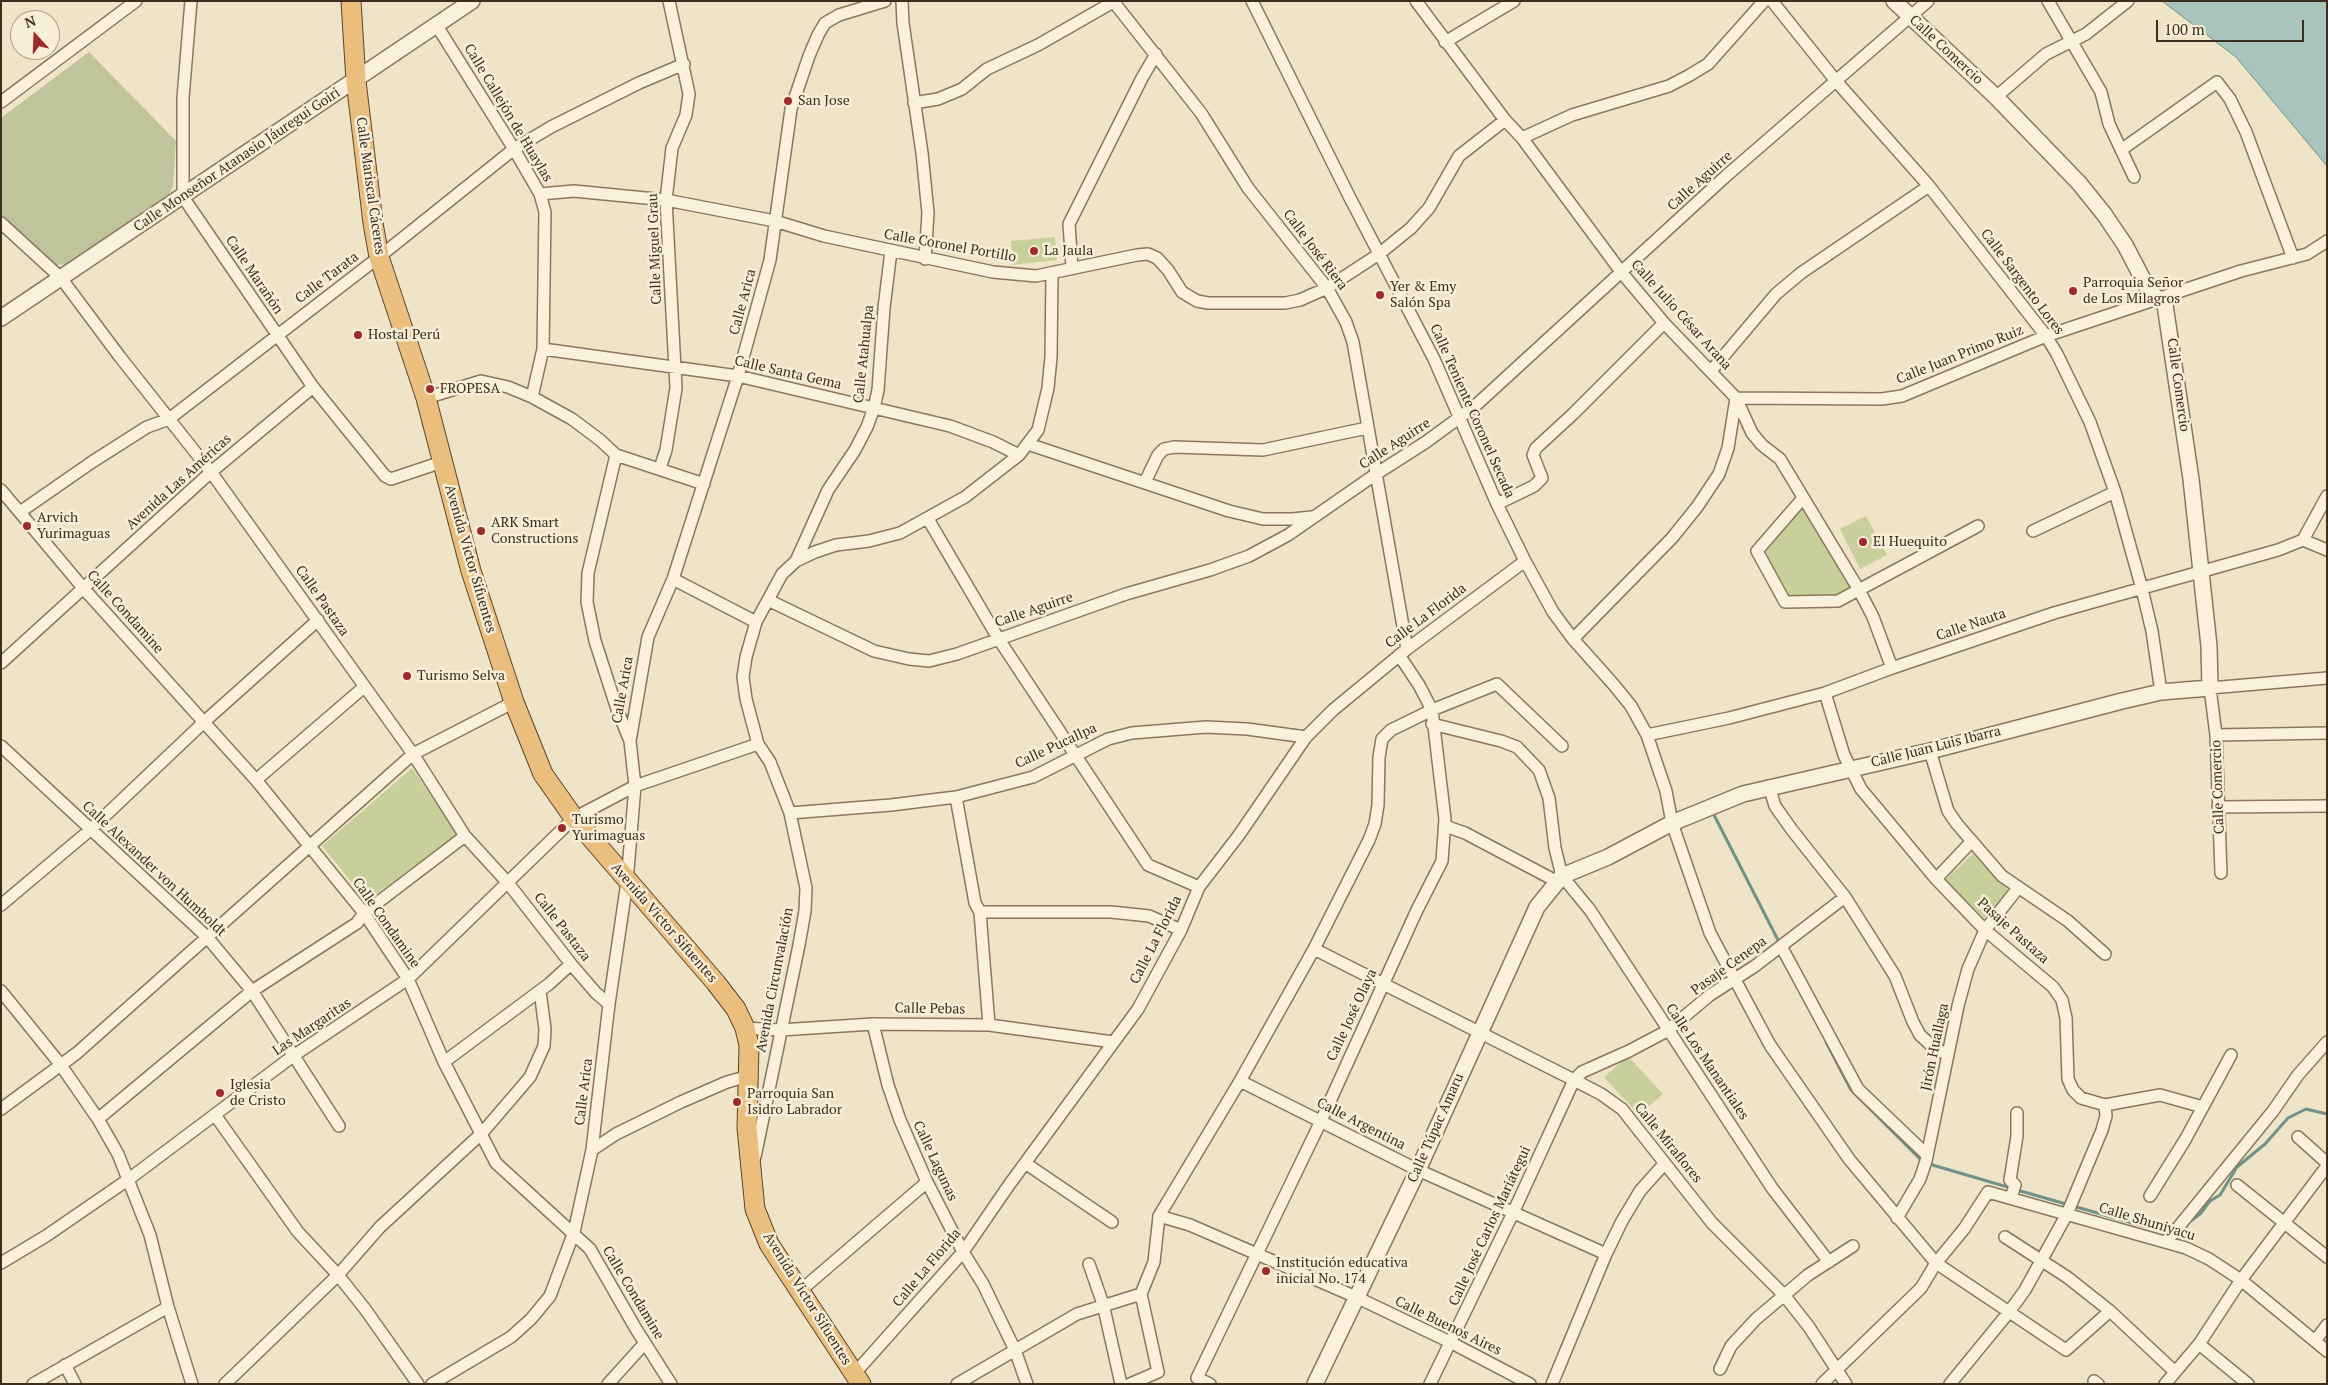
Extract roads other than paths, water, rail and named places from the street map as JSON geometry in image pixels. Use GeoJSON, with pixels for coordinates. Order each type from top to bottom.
{"type":"FeatureCollection","features":[{"type":"Feature","properties":{"kind":"highway","name":"Calle Mariscal Cáceres"},"geometry":{"type":"LineString","coordinates":[[351,1],[356,81],[379,257],[426,398],[442,462]]}},
{"type":"Feature","properties":{"kind":"highway","name":"Avenida Victor Sifuentes"},"geometry":{"type":"LineString","coordinates":[[442,462],[471,571],[514,702],[543,774],[574,818],[627,882],[716,983],[736,1009],[745,1028],[749,1045],[747,1128],[755,1209],[766,1238],[858,1379]]}},
{"type":"Feature","properties":{"kind":"street"},"geometry":{"type":"LineString","coordinates":[[1,102],[136,1]]}},
{"type":"Feature","properties":{"kind":"street"},"geometry":{"type":"LineString","coordinates":[[183,196],[183,98],[191,1]]}},
{"type":"Feature","properties":{"kind":"street","name":"Calle Monseñor Atanasio Jáuregui Goiri"},"geometry":{"type":"LineString","coordinates":[[1,318],[356,81],[472,1]]}},
{"type":"Feature","properties":{"kind":"street","name":"Calle Miguel Grau"},"geometry":{"type":"LineString","coordinates":[[660,468],[666,450],[676,388],[666,200],[672,148],[686,116],[689,94],[669,1]]}},
{"type":"Feature","properties":{"kind":"street","name":"Calle Arica"},"geometry":{"type":"LineString","coordinates":[[432,1384],[511,1337],[531,1319],[550,1296],[574,1232],[592,1150],[609,1004],[627,882],[635,786],[630,741],[648,637],[673,579],[738,376],[770,260],[792,109],[818,35],[825,23],[839,15],[885,1]]}},
{"type":"Feature","properties":{"kind":"street"},"geometry":{"type":"LineString","coordinates":[[902,1],[903,23],[922,152],[928,213],[925,259]]}},
{"type":"Feature","properties":{"kind":"street"},"geometry":{"type":"LineString","coordinates":[[914,103],[938,99],[962,89],[987,69],[1038,46],[1114,1]]}},
{"type":"Feature","properties":{"kind":"street","name":"Calle José Riera"},"geometry":{"type":"LineString","coordinates":[[1114,1],[1201,113],[1248,188],[1327,288],[1346,322],[1353,342],[1376,474],[1403,652]]}},
{"type":"Feature","properties":{"kind":"street","name":"Calle Teniente Coronel Secada"},"geometry":{"type":"LineString","coordinates":[[1252,1],[1434,359],[1458,419],[1525,561],[1553,612],[1631,706],[1647,735],[1666,791],[1672,823],[1710,933],[1770,1045],[1849,1159],[1936,1263],[2066,1350],[2110,1311]]}},
{"type":"Feature","properties":{"kind":"street","name":"Calle Julio César Arana"},"geometry":{"type":"LineString","coordinates":[[1416,1],[1505,120],[1522,138],[1622,273],[1664,323],[1736,398],[1752,433],[1762,445],[1780,459],[1859,590],[1873,617],[1892,668]]}},
{"type":"Feature","properties":{"kind":"street"},"geometry":{"type":"LineString","coordinates":[[1446,42],[1513,1]]}},
{"type":"Feature","properties":{"kind":"street"},"geometry":{"type":"LineString","coordinates":[[1522,138],[1572,115],[1669,86],[1690,75],[1708,64],[1764,1]]}},
{"type":"Feature","properties":{"kind":"street","name":"Calle Sargento Lores"},"geometry":{"type":"LineString","coordinates":[[1772,1],[1836,81],[1929,186],[2046,336],[2090,422],[2115,492],[2152,631],[2160,692]]}},
{"type":"Feature","properties":{"kind":"street","name":"Calle Comercio"},"geometry":{"type":"LineString","coordinates":[[1894,1],[1996,98],[2079,184],[2104,214],[2125,245],[2147,289],[2163,302],[2166,309],[2191,479],[2208,646],[2210,688],[2216,734],[2221,873]]}},
{"type":"Feature","properties":{"kind":"street","name":"Calle Aguirre"},"geometry":{"type":"LineString","coordinates":[[768,600],[874,651],[909,659],[929,661],[957,654],[1126,594],[1210,570],[1249,556],[1288,535],[1458,419],[1622,273],[1726,176],[1928,1]]}},
{"type":"Feature","properties":{"kind":"street"},"geometry":{"type":"LineString","coordinates":[[2048,1],[2101,92],[2110,124],[2134,177]]}},
{"type":"Feature","properties":{"kind":"street"},"geometry":{"type":"LineString","coordinates":[[1996,98],[2046,54],[2086,34],[2128,1]]}},
{"type":"Feature","properties":{"kind":"street","name":"Calle Callejón de Huaylas"},"geometry":{"type":"LineString","coordinates":[[437,26],[514,149],[540,194],[545,212],[543,349],[532,397]]}},
{"type":"Feature","properties":{"kind":"street"},"geometry":{"type":"LineString","coordinates":[[1072,267],[1069,224],[1142,78],[1156,54]]}},
{"type":"Feature","properties":{"kind":"street","name":"Calle Tarata"},"geometry":{"type":"LineString","coordinates":[[20,512],[92,462],[147,427],[169,418],[379,257],[514,149],[550,127],[639,83],[684,64]]}},
{"type":"Feature","properties":{"kind":"street"},"geometry":{"type":"LineString","coordinates":[[2121,150],[2217,82],[2230,99],[2246,132],[2293,258]]}},
{"type":"Feature","properties":{"kind":"street","name":"Calle Coronel Portillo"},"geometry":{"type":"LineString","coordinates":[[540,194],[574,191],[666,200],[775,221],[824,236],[993,272],[1036,276],[1072,267],[1148,254],[1157,258],[1168,270],[1182,292],[1197,301],[1208,303],[1285,303],[1300,300],[1327,288],[1379,254],[1411,228],[1429,208],[1459,156],[1505,120]]}},
{"type":"Feature","properties":{"kind":"street"},"geometry":{"type":"LineString","coordinates":[[1711,371],[1776,294],[1801,273],[1929,186]]}},
{"type":"Feature","properties":{"kind":"street","name":"Calle Marañón"},"geometry":{"type":"LineString","coordinates":[[183,196],[276,336],[313,387],[387,478],[391,479],[442,462]]}},
{"type":"Feature","properties":{"kind":"street","name":"Calle Pastaza"},"geometry":{"type":"LineString","coordinates":[[1,223],[61,278],[120,357],[211,472],[413,754],[465,836],[508,883],[571,964],[596,993],[609,1004]]}},
{"type":"Feature","properties":{"kind":"street","name":"Calle Juan Primo Ruiz"},"geometry":{"type":"LineString","coordinates":[[1736,398],[1882,400],[1902,396],[2046,336],[2241,271],[2307,254],[2327,241]]}},
{"type":"Feature","properties":{"kind":"street","name":"Calle Atahualpa"},"geometry":{"type":"LineString","coordinates":[[796,561],[828,490],[855,450],[867,428],[874,408],[878,390],[884,308],[891,251]]}},
{"type":"Feature","properties":{"kind":"street","name":"Avenida Circunvalación"},"geometry":{"type":"LineString","coordinates":[[751,1180],[805,911],[806,888],[790,813],[770,762],[758,744],[746,699],[743,677],[746,657],[756,622],[782,574],[796,561],[836,545],[869,541],[900,534],[928,519],[987,481],[1019,455],[1038,430],[1048,388],[1051,357],[1052,273]]}},
{"type":"Feature","properties":{"kind":"street"},"geometry":{"type":"LineString","coordinates":[[1497,504],[1534,486],[1542,478],[1533,455],[1536,448],[1573,414],[1664,323]]}},
{"type":"Feature","properties":{"kind":"street","name":"Calle Santa Gema"},"geometry":{"type":"LineString","coordinates":[[543,349],[738,376],[950,426],[992,442],[1019,455]]}},
{"type":"Feature","properties":{"kind":"street"},"geometry":{"type":"LineString","coordinates":[[426,398],[481,381],[508,387],[532,397],[572,419],[616,455],[704,484]]}},
{"type":"Feature","properties":{"kind":"street","name":"Avenida Las Américas"},"geometry":{"type":"LineString","coordinates":[[1,663],[211,472],[313,387]]}},
{"type":"Feature","properties":{"kind":"street"},"geometry":{"type":"LineString","coordinates":[[1574,639],[1672,538],[1697,507],[1719,474],[1728,448],[1736,398]]}},
{"type":"Feature","properties":{"kind":"street"},"geometry":{"type":"LineString","coordinates":[[1145,482],[1158,455],[1164,449],[1174,447],[1263,450],[1367,428]]}},
{"type":"Feature","properties":{"kind":"street"},"geometry":{"type":"LineString","coordinates":[[1028,444],[1230,512],[1263,519],[1292,520],[1314,517]]}},
{"type":"Feature","properties":{"kind":"street"},"geometry":{"type":"LineString","coordinates":[[616,455],[588,573],[587,602],[616,709],[630,741]]}},
{"type":"Feature","properties":{"kind":"street","name":"Calle Condamine"},"geometry":{"type":"LineString","coordinates":[[1,490],[84,589],[256,780],[364,913],[408,979],[444,1062],[496,1163],[574,1232],[590,1249],[671,1384]]}},
{"type":"Feature","properties":{"kind":"street"},"geometry":{"type":"LineString","coordinates":[[2033,531],[2115,492]]}},
{"type":"Feature","properties":{"kind":"street"},"geometry":{"type":"LineString","coordinates":[[2327,496],[2303,540],[2327,550]]}},
{"type":"Feature","properties":{"kind":"street"},"geometry":{"type":"LineString","coordinates":[[1803,498],[1757,551],[1785,602],[1838,601],[1978,526]]}},
{"type":"Feature","properties":{"kind":"street"},"geometry":{"type":"LineString","coordinates":[[928,519],[998,638],[1073,755],[1148,865],[1199,887]]}},
{"type":"Feature","properties":{"kind":"street","name":"Calle Nauta"},"geometry":{"type":"LineString","coordinates":[[1647,735],[1729,718],[1824,693],[2054,613],[2278,550],[2303,540]]}},
{"type":"Feature","properties":{"kind":"street","name":"Calle La Florida"},"geometry":{"type":"LineString","coordinates":[[858,1379],[963,1252],[1025,1163],[1138,1009],[1181,930],[1199,887],[1239,835],[1306,737],[1333,710],[1403,652],[1525,561]]}},
{"type":"Feature","properties":{"kind":"street"},"geometry":{"type":"LineString","coordinates":[[673,579],[756,622]]}},
{"type":"Feature","properties":{"kind":"street"},"geometry":{"type":"LineString","coordinates":[[1,905],[90,830],[204,722],[318,620]]}},
{"type":"Feature","properties":{"kind":"street","name":"Calle José Olaya"},"geometry":{"type":"LineString","coordinates":[[1210,1384],[1197,1378],[1321,1120],[1442,861],[1445,826],[1432,724],[1432,710],[1403,652]]}},
{"type":"Feature","properties":{"kind":"street","name":"Calle Juan Luis Ibarra"},"geometry":{"type":"LineString","coordinates":[[1559,878],[1608,857],[1672,823],[1743,794],[1769,786],[1930,751],[2160,692],[2327,678]]}},
{"type":"Feature","properties":{"kind":"street"},"geometry":{"type":"LineString","coordinates":[[1130,1384],[1158,1372],[1140,1294],[1154,1262],[1159,1216],[1240,1081],[1314,949],[1369,840],[1375,824],[1378,805],[1379,757],[1382,739],[1392,730],[1432,710],[1497,684],[1562,746]]}},
{"type":"Feature","properties":{"kind":"street"},"geometry":{"type":"LineString","coordinates":[[256,780],[364,686]]}},
{"type":"Feature","properties":{"kind":"street","name":"Pasaje Pastaza"},"geometry":{"type":"LineString","coordinates":[[1824,693],[1850,768],[1861,789],[1936,879],[1985,930],[2053,987],[2062,1000],[2066,1014],[2068,1078],[2073,1090],[2081,1098],[2105,1105],[2160,1095],[2202,1107]]}},
{"type":"Feature","properties":{"kind":"street"},"geometry":{"type":"LineString","coordinates":[[1,1109],[77,1053],[413,754],[514,702]]}},
{"type":"Feature","properties":{"kind":"street"},"geometry":{"type":"LineString","coordinates":[[1432,724],[1501,741],[1517,747],[1531,759],[1539,770],[1549,798],[1559,878]]}},
{"type":"Feature","properties":{"kind":"street","name":"Calle Pucallpa"},"geometry":{"type":"LineString","coordinates":[[790,813],[892,805],[956,797],[1033,777],[1073,755],[1108,739],[1132,733],[1206,727],[1247,729],[1306,737]]}},
{"type":"Feature","properties":{"kind":"street"},"geometry":{"type":"LineString","coordinates":[[2216,734],[2327,733]]}},
{"type":"Feature","properties":{"kind":"street","name":"Las Margaritas"},"geometry":{"type":"LineString","coordinates":[[1,1263],[46,1236],[129,1179],[293,1056],[408,979],[574,818],[635,786],[758,744]]}},
{"type":"Feature","properties":{"kind":"street","name":"Calle Alexander von Humboldt"},"geometry":{"type":"LineString","coordinates":[[1,746],[207,937],[252,991],[339,1126]]}},
{"type":"Feature","properties":{"kind":"street"},"geometry":{"type":"LineString","coordinates":[[1930,751],[1948,811],[2002,876],[2068,921],[2105,954]]}},
{"type":"Feature","properties":{"kind":"street"},"geometry":{"type":"LineString","coordinates":[[1769,786],[1775,806],[1844,897],[1895,976],[1920,1035],[1933,1047],[1948,1055]]}},
{"type":"Feature","properties":{"kind":"street"},"geometry":{"type":"LineString","coordinates":[[956,797],[974,903],[980,912],[989,1025]]}},
{"type":"Feature","properties":{"kind":"street"},"geometry":{"type":"LineString","coordinates":[[2218,807],[2327,806]]}},
{"type":"Feature","properties":{"kind":"street"},"geometry":{"type":"LineString","coordinates":[[1445,826],[1465,833],[1559,878]]}},
{"type":"Feature","properties":{"kind":"street"},"geometry":{"type":"LineString","coordinates":[[98,1119],[252,991],[357,923],[364,913],[465,836]]}},
{"type":"Feature","properties":{"kind":"street"},"geometry":{"type":"LineString","coordinates":[[1936,879],[1972,841]]}},
{"type":"Feature","properties":{"kind":"street","name":"Calle Los Manantiales"},"geometry":{"type":"LineString","coordinates":[[1559,878],[1590,910],[1772,1188],[1829,1262]]}},
{"type":"Feature","properties":{"kind":"street","name":"Calle Túpac Amaru"},"geometry":{"type":"LineString","coordinates":[[1314,1384],[1418,1170],[1537,907],[1559,878]]}},
{"type":"Feature","properties":{"kind":"street","name":"Jirón Huallaga"},"geometry":{"type":"LineString","coordinates":[[1897,1218],[1920,1179],[1926,1160],[1968,969],[1985,930],[2018,888]]}},
{"type":"Feature","properties":{"kind":"street","name":"Pasaje Cenepa"},"geometry":{"type":"LineString","coordinates":[[1574,1080],[1582,1072],[1668,1031],[1710,995],[1781,946],[1844,897]]}},
{"type":"Feature","properties":{"kind":"street"},"geometry":{"type":"LineString","coordinates":[[980,912],[1110,912],[1149,916],[1181,930]]}},
{"type":"Feature","properties":{"kind":"street"},"geometry":{"type":"LineString","coordinates":[[1781,946],[1858,1089],[1926,1160]]}},
{"type":"Feature","properties":{"kind":"street","name":"Calle Miraflores"},"geometry":{"type":"LineString","coordinates":[[1314,949],[1384,982],[1479,1033],[1601,1094],[1622,1109],[1712,1222],[1784,1294],[1809,1327],[1846,1384]]}},
{"type":"Feature","properties":{"kind":"street"},"geometry":{"type":"LineString","coordinates":[[444,1062],[540,991],[571,964]]}},
{"type":"Feature","properties":{"kind":"street"},"geometry":{"type":"LineString","coordinates":[[225,1384],[338,1275],[380,1227],[482,1133],[530,1077],[544,1046],[546,1029],[540,991]]}},
{"type":"Feature","properties":{"kind":"street"},"geometry":{"type":"LineString","coordinates":[[1,992],[60,1064],[98,1119],[118,1154],[150,1235],[168,1307],[192,1384]]}},
{"type":"Feature","properties":{"kind":"street","name":"Calle Pebas"},"geometry":{"type":"LineString","coordinates":[[745,1028],[780,1030],[873,1024],[989,1025],[1114,1042]]}},
{"type":"Feature","properties":{"kind":"street","name":"Calle Lagunas"},"geometry":{"type":"LineString","coordinates":[[873,1024],[888,1085],[900,1120],[927,1182],[963,1252],[983,1284],[1015,1350],[1027,1384]]}},
{"type":"Feature","properties":{"kind":"street"},"geometry":{"type":"LineString","coordinates":[[2167,1241],[2273,1111],[2298,1075],[2327,1042]]}},
{"type":"Feature","properties":{"kind":"street"},"geometry":{"type":"LineString","coordinates":[[2150,1196],[2185,1140],[2231,1055]]}},
{"type":"Feature","properties":{"kind":"street"},"geometry":{"type":"LineString","coordinates":[[592,1150],[616,1134],[681,1102],[728,1082],[749,1076]]}},
{"type":"Feature","properties":{"kind":"street","name":"Calle José Carlos Mariátegui"},"geometry":{"type":"LineString","coordinates":[[1430,1384],[1514,1213],[1574,1080]]}},
{"type":"Feature","properties":{"kind":"street","name":"Calle Argentina"},"geometry":{"type":"LineString","coordinates":[[1240,1081],[1418,1170],[1606,1254]]}},
{"type":"Feature","properties":{"kind":"street"},"geometry":{"type":"LineString","coordinates":[[1950,1384],[2010,1312],[2025,1290],[2067,1214],[2102,1130],[2106,1116],[2105,1105]]}},
{"type":"Feature","properties":{"kind":"street"},"geometry":{"type":"LineString","coordinates":[[2011,1198],[2015,1185],[2010,1180],[2017,1136],[2017,1113]]}},
{"type":"Feature","properties":{"kind":"street"},"geometry":{"type":"LineString","coordinates":[[215,1115],[298,1232],[338,1275],[365,1309],[418,1384]]}},
{"type":"Feature","properties":{"kind":"street"},"geometry":{"type":"LineString","coordinates":[[2165,1384],[2174,1371],[2199,1344],[2240,1280],[2285,1223],[2327,1164],[2298,1137]]}},
{"type":"Feature","properties":{"kind":"street"},"geometry":{"type":"LineString","coordinates":[[1025,1163],[1112,1222]]}},
{"type":"Feature","properties":{"kind":"street"},"geometry":{"type":"LineString","coordinates":[[1552,1384],[1606,1254],[1622,1221],[1640,1191],[1665,1163]]}},
{"type":"Feature","properties":{"kind":"street"},"geometry":{"type":"LineString","coordinates":[[800,1291],[927,1182]]}},
{"type":"Feature","properties":{"kind":"street"},"geometry":{"type":"LineString","coordinates":[[2237,1185],[2327,1257]]}},
{"type":"Feature","properties":{"kind":"street","name":"Calle Shuniyacu"},"geometry":{"type":"LineString","coordinates":[[1936,1263],[1964,1229],[1988,1192],[2167,1241],[2209,1259],[2240,1280],[2327,1352]]}},
{"type":"Feature","properties":{"kind":"street","name":"Calle Buenos Aires"},"geometry":{"type":"LineString","coordinates":[[1159,1216],[1175,1219],[1356,1297],[1450,1342],[1530,1384]]}},
{"type":"Feature","properties":{"kind":"street"},"geometry":{"type":"LineString","coordinates":[[2005,1237],[2068,1277],[2110,1311],[2174,1371]]}},
{"type":"Feature","properties":{"kind":"street"},"geometry":{"type":"LineString","coordinates":[[1720,1369],[1731,1346],[1756,1319],[1784,1294],[1852,1246]]}},
{"type":"Feature","properties":{"kind":"street"},"geometry":{"type":"LineString","coordinates":[[1822,1384],[1921,1288],[1936,1263]]}},
{"type":"Feature","properties":{"kind":"street"},"geometry":{"type":"LineString","coordinates":[[1089,1264],[1103,1304],[1121,1384]]}},
{"type":"Feature","properties":{"kind":"street"},"geometry":{"type":"LineString","coordinates":[[957,1384],[1077,1314],[1103,1304],[1140,1294]]}},
{"type":"Feature","properties":{"kind":"street"},"geometry":{"type":"LineString","coordinates":[[33,1384],[168,1307]]}},
{"type":"Feature","properties":{"kind":"street"},"geometry":{"type":"LineString","coordinates":[[2315,1341],[2327,1325]]}},
{"type":"Feature","properties":{"kind":"street"},"geometry":{"type":"LineString","coordinates":[[608,1384],[645,1343]]}},
{"type":"Feature","properties":{"kind":"street"},"geometry":{"type":"LineString","coordinates":[[2199,1344],[2248,1384]]}},
{"type":"Feature","properties":{"kind":"street"},"geometry":{"type":"LineString","coordinates":[[65,1365],[75,1384]]}},
{"type":"Feature","properties":{"kind":"water"},"geometry":{"type":"Polygon","coordinates":[[[2162,1],[2327,1],[2327,166],[2236,57],[2162,1]]]}},
{"type":"Feature","properties":{"kind":"waterway"},"geometry":{"type":"LineString","coordinates":[[1713,813],[1780,944]]}},
{"type":"Feature","properties":{"kind":"waterway"},"geometry":{"type":"LineString","coordinates":[[1826,1042],[1851,1090],[1923,1162]]}},
{"type":"Feature","properties":{"kind":"waterway"},"geometry":{"type":"LineString","coordinates":[[2188,1223],[2200,1214],[2210,1201],[2220,1195],[2237,1167],[2265,1144],[2288,1118],[2306,1109],[2327,1114]]}},
{"type":"Feature","properties":{"kind":"waterway"},"geometry":{"type":"LineString","coordinates":[[1929,1164],[2011,1188]]}},
{"type":"Feature","properties":{"kind":"waterway"},"geometry":{"type":"LineString","coordinates":[[2017,1190],[2143,1226],[2163,1230],[2173,1228]]}},
{"type":"Feature","properties":{"kind":"place","name":"San Jose"},"geometry":{"type":"Point","coordinates":[788,101]}},
{"type":"Feature","properties":{"kind":"place","name":"La Jaula"},"geometry":{"type":"Point","coordinates":[1034,251]}},
{"type":"Feature","properties":{"kind":"place","name":"Parroquia Señor de Los Milagros"},"geometry":{"type":"Point","coordinates":[2073,291]}},
{"type":"Feature","properties":{"kind":"place","name":"Yer & Emy Salón Spa"},"geometry":{"type":"Point","coordinates":[1380,295]}},
{"type":"Feature","properties":{"kind":"place","name":"Hostal Perú"},"geometry":{"type":"Point","coordinates":[358,335]}},
{"type":"Feature","properties":{"kind":"place","name":"FROPESA"},"geometry":{"type":"Point","coordinates":[430,389]}},
{"type":"Feature","properties":{"kind":"place","name":"Arvich Yurimaguas"},"geometry":{"type":"Point","coordinates":[27,526]}},
{"type":"Feature","properties":{"kind":"place","name":"ARK Smart Constructions"},"geometry":{"type":"Point","coordinates":[481,531]}},
{"type":"Feature","properties":{"kind":"place","name":"El Huequito"},"geometry":{"type":"Point","coordinates":[1863,542]}},
{"type":"Feature","properties":{"kind":"place","name":"Turismo Selva"},"geometry":{"type":"Point","coordinates":[407,676]}},
{"type":"Feature","properties":{"kind":"place","name":"Turismo Yurimaguas"},"geometry":{"type":"Point","coordinates":[562,828]}},
{"type":"Feature","properties":{"kind":"place","name":"Iglesia de Cristo"},"geometry":{"type":"Point","coordinates":[220,1093]}},
{"type":"Feature","properties":{"kind":"place","name":"Parroquia San Isidro Labrador"},"geometry":{"type":"Point","coordinates":[737,1102]}},
{"type":"Feature","properties":{"kind":"place","name":"Institución educativa inicial No. 174"},"geometry":{"type":"Point","coordinates":[1266,1271]}}]}
